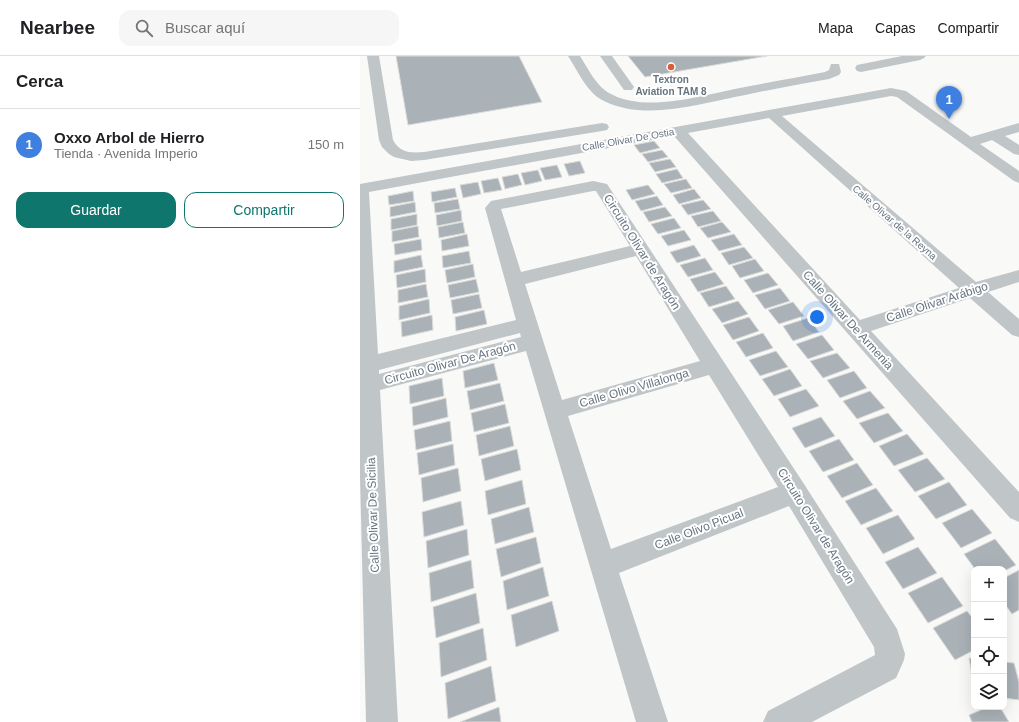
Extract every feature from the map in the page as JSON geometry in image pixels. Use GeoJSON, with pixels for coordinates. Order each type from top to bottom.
{"type":"FeatureCollection","features":[{"type":"Feature","properties":{"kind":"street"},"geometry":{"type":"LineString","coordinates":[[373,56],[386,140],[389,148],[398,154],[409,157],[431,155],[602,127]]}},
{"type":"Feature","properties":{"kind":"street"},"geometry":{"type":"LineString","coordinates":[[574,56],[594,87],[604,95],[625,104],[650,106],[682,103],[828,75],[835,72],[836,67]]}},
{"type":"Feature","properties":{"kind":"street"},"geometry":{"type":"LineString","coordinates":[[606,56],[628,87]]}},
{"type":"Feature","properties":{"kind":"street"},"geometry":{"type":"LineString","coordinates":[[861,68],[920,56]]}},
{"type":"Feature","properties":{"kind":"street"},"geometry":{"type":"LineString","coordinates":[[850,60],[877,78]]}},
{"type":"Feature","properties":{"kind":"street","name":"Calle Olivar De Ostia"},"geometry":{"type":"LineString","coordinates":[[360,189],[677,130],[896,92],[901,94],[968,143]]}},
{"type":"Feature","properties":{"kind":"street","name":"Calle Olivar de la Reyna"},"geometry":{"type":"LineString","coordinates":[[771,113],[1019,330]]}},
{"type":"Feature","properties":{"kind":"street"},"geometry":{"type":"LineString","coordinates":[[968,143],[1019,126]]}},
{"type":"Feature","properties":{"kind":"street","name":"Calle Olivar De Armenia"},"geometry":{"type":"LineString","coordinates":[[677,130],[1019,510]]}},
{"type":"Feature","properties":{"kind":"street"},"geometry":{"type":"LineString","coordinates":[[994,134],[1019,151]]}},
{"type":"Feature","properties":{"kind":"street"},"geometry":{"type":"LineString","coordinates":[[968,143],[1019,178]]}},
{"type":"Feature","properties":{"kind":"street","name":"Circuito Olivar de Aragón"},"geometry":{"type":"LineString","coordinates":[[652,722],[530,333],[493,208],[497,204],[599,186],[641,249],[795,492],[886,640],[891,652],[890,661],[885,667],[779,722]]}},
{"type":"Feature","properties":{"kind":"street","name":"Calle Olivar De Sicilia"},"geometry":{"type":"LineString","coordinates":[[360,189],[382,722]]}},
{"type":"Feature","properties":{"kind":"street"},"geometry":{"type":"LineString","coordinates":[[515,280],[641,249]]}},
{"type":"Feature","properties":{"kind":"street","name":"Calle Olivar Arábigo"},"geometry":{"type":"LineString","coordinates":[[855,329],[1019,276]]}},
{"type":"Feature","properties":{"kind":"street","name":"Circuito Olivar De Aragón"},"geometry":{"type":"LineString","coordinates":[[368,375],[530,333]]}},
{"type":"Feature","properties":{"kind":"street","name":"Calle Olivo Villalonga"},"geometry":{"type":"LineString","coordinates":[[555,411],[714,365]]}},
{"type":"Feature","properties":{"kind":"street","name":"Calle Olivo Picual"},"geometry":{"type":"LineString","coordinates":[[602,566],[795,492]]}},
{"type":"Feature","properties":{"kind":"building"},"geometry":{"type":"Polygon","coordinates":[[[396,56],[519,56],[542,102],[408,125],[396,56]]]}},
{"type":"Feature","properties":{"kind":"building","name":"Textron Aviation TAM 8"},"geometry":{"type":"Polygon","coordinates":[[[628,56],[767,56],[645,77],[628,56]]]}},
{"type":"Feature","properties":{"kind":"building"},"geometry":{"type":"Polygon","coordinates":[[[654,141],[660,148],[640,153],[634,145],[654,141]]]}},
{"type":"Feature","properties":{"kind":"building"},"geometry":{"type":"Polygon","coordinates":[[[662,150],[668,157],[648,162],[642,154],[662,150]]]}},
{"type":"Feature","properties":{"kind":"building"},"geometry":{"type":"Polygon","coordinates":[[[670,159],[676,167],[655,172],[649,163],[670,159]]]}},
{"type":"Feature","properties":{"kind":"building"},"geometry":{"type":"Polygon","coordinates":[[[580,161],[585,173],[569,176],[564,164],[580,161]]]}},
{"type":"Feature","properties":{"kind":"building"},"geometry":{"type":"Polygon","coordinates":[[[557,165],[562,177],[545,180],[540,168],[557,165]]]}},
{"type":"Feature","properties":{"kind":"building"},"geometry":{"type":"Polygon","coordinates":[[[677,169],[683,178],[662,183],[656,174],[677,169]]]}},
{"type":"Feature","properties":{"kind":"building"},"geometry":{"type":"Polygon","coordinates":[[[538,170],[542,181],[525,185],[521,173],[538,170]]]}},
{"type":"Feature","properties":{"kind":"building"},"geometry":{"type":"Polygon","coordinates":[[[518,174],[522,185],[505,189],[502,177],[518,174]]]}},
{"type":"Feature","properties":{"kind":"building"},"geometry":{"type":"Polygon","coordinates":[[[498,178],[502,190],[484,193],[481,181],[498,178]]]}},
{"type":"Feature","properties":{"kind":"building"},"geometry":{"type":"Polygon","coordinates":[[[686,179],[692,188],[671,193],[664,184],[686,179]]]}},
{"type":"Feature","properties":{"kind":"building"},"geometry":{"type":"Polygon","coordinates":[[[478,182],[481,194],[463,198],[460,185],[478,182]]]}},
{"type":"Feature","properties":{"kind":"building"},"geometry":{"type":"Polygon","coordinates":[[[648,185],[655,194],[632,200],[626,190],[648,185]]]}},
{"type":"Feature","properties":{"kind":"building"},"geometry":{"type":"Polygon","coordinates":[[[455,188],[457,197],[432,202],[431,192],[455,188]]]}},
{"type":"Feature","properties":{"kind":"building"},"geometry":{"type":"Polygon","coordinates":[[[694,189],[701,198],[679,204],[673,195],[694,189]]]}},
{"type":"Feature","properties":{"kind":"building"},"geometry":{"type":"Polygon","coordinates":[[[413,191],[414,201],[389,205],[388,196],[413,191]]]}},
{"type":"Feature","properties":{"kind":"building"},"geometry":{"type":"Polygon","coordinates":[[[657,196],[663,205],[641,211],[635,201],[657,196]]]}},
{"type":"Feature","properties":{"kind":"building"},"geometry":{"type":"Polygon","coordinates":[[[458,199],[460,209],[435,213],[434,203],[458,199]]]}},
{"type":"Feature","properties":{"kind":"building"},"geometry":{"type":"Polygon","coordinates":[[[703,200],[711,209],[688,215],[681,205],[703,200]]]}},
{"type":"Feature","properties":{"kind":"building"},"geometry":{"type":"Polygon","coordinates":[[[415,202],[416,212],[390,217],[390,207],[415,202]]]}},
{"type":"Feature","properties":{"kind":"building"},"geometry":{"type":"Polygon","coordinates":[[[665,207],[672,216],[649,222],[643,212],[665,207]]]}},
{"type":"Feature","properties":{"kind":"building"},"geometry":{"type":"Polygon","coordinates":[[[461,210],[462,221],[437,226],[436,215],[461,210]]]}},
{"type":"Feature","properties":{"kind":"building"},"geometry":{"type":"Polygon","coordinates":[[[713,211],[721,221],[698,227],[691,216],[713,211]]]}},
{"type":"Feature","properties":{"kind":"building"},"geometry":{"type":"Polygon","coordinates":[[[417,214],[417,225],[391,230],[391,219],[417,214]]]}},
{"type":"Feature","properties":{"kind":"building"},"geometry":{"type":"Polygon","coordinates":[[[674,218],[681,228],[658,234],[651,224],[674,218]]]}},
{"type":"Feature","properties":{"kind":"building"},"geometry":{"type":"Polygon","coordinates":[[[463,222],[465,233],[439,238],[438,227],[463,222]]]}},
{"type":"Feature","properties":{"kind":"building"},"geometry":{"type":"Polygon","coordinates":[[[722,222],[731,232],[708,238],[700,228],[722,222]]]}},
{"type":"Feature","properties":{"kind":"building"},"geometry":{"type":"Polygon","coordinates":[[[418,226],[419,237],[392,242],[392,231],[418,226]]]}},
{"type":"Feature","properties":{"kind":"building"},"geometry":{"type":"Polygon","coordinates":[[[684,230],[691,240],[668,246],[661,236],[684,230]]]}},
{"type":"Feature","properties":{"kind":"building"},"geometry":{"type":"Polygon","coordinates":[[[467,234],[469,246],[442,251],[441,240],[467,234]]]}},
{"type":"Feature","properties":{"kind":"building"},"geometry":{"type":"Polygon","coordinates":[[[734,234],[742,245],[719,251],[711,240],[734,234]]]}},
{"type":"Feature","properties":{"kind":"building"},"geometry":{"type":"Polygon","coordinates":[[[421,239],[422,250],[395,255],[394,244],[421,239]]]}},
{"type":"Feature","properties":{"kind":"building"},"geometry":{"type":"Polygon","coordinates":[[[694,245],[701,256],[677,263],[670,252],[694,245]]]}},
{"type":"Feature","properties":{"kind":"building"},"geometry":{"type":"Polygon","coordinates":[[[744,247],[753,258],[729,265],[721,253],[744,247]]]}},
{"type":"Feature","properties":{"kind":"building"},"geometry":{"type":"Polygon","coordinates":[[[469,251],[471,263],[443,268],[442,256],[469,251]]]}},
{"type":"Feature","properties":{"kind":"building"},"geometry":{"type":"Polygon","coordinates":[[[421,255],[423,267],[394,273],[394,261],[421,255]]]}},
{"type":"Feature","properties":{"kind":"building"},"geometry":{"type":"Polygon","coordinates":[[[705,258],[713,270],[688,277],[680,265],[705,258]]]}},
{"type":"Feature","properties":{"kind":"building"},"geometry":{"type":"Polygon","coordinates":[[[755,259],[764,271],[740,278],[732,266],[755,259]]]}},
{"type":"Feature","properties":{"kind":"building"},"geometry":{"type":"Polygon","coordinates":[[[473,264],[475,277],[447,283],[445,270],[473,264]]]}},
{"type":"Feature","properties":{"kind":"building"},"geometry":{"type":"Polygon","coordinates":[[[425,269],[426,282],[397,288],[396,275],[425,269]]]}},
{"type":"Feature","properties":{"kind":"building"},"geometry":{"type":"Polygon","coordinates":[[[715,272],[724,284],[698,292],[690,279],[715,272]]]}},
{"type":"Feature","properties":{"kind":"building"},"geometry":{"type":"Polygon","coordinates":[[[768,273],[778,285],[753,293],[744,280],[768,273]]]}},
{"type":"Feature","properties":{"kind":"building"},"geometry":{"type":"Polygon","coordinates":[[[476,279],[479,292],[450,298],[448,285],[476,279]]]}},
{"type":"Feature","properties":{"kind":"building"},"geometry":{"type":"Polygon","coordinates":[[[426,284],[428,297],[398,303],[398,290],[426,284]]]}},
{"type":"Feature","properties":{"kind":"building"},"geometry":{"type":"Polygon","coordinates":[[[726,286],[735,299],[709,307],[700,293],[726,286]]]}},
{"type":"Feature","properties":{"kind":"building"},"geometry":{"type":"Polygon","coordinates":[[[780,288],[790,301],[765,309],[755,295],[780,288]]]}},
{"type":"Feature","properties":{"kind":"building"},"geometry":{"type":"Polygon","coordinates":[[[479,294],[482,308],[453,314],[451,300],[479,294]]]}},
{"type":"Feature","properties":{"kind":"building"},"geometry":{"type":"Polygon","coordinates":[[[429,299],[430,313],[399,320],[399,306],[429,299]]]}},
{"type":"Feature","properties":{"kind":"building"},"geometry":{"type":"Polygon","coordinates":[[[738,301],[748,314],[722,323],[712,309],[738,301]]]}},
{"type":"Feature","properties":{"kind":"building"},"geometry":{"type":"Polygon","coordinates":[[[793,302],[804,316],[779,324],[768,310],[793,302]]]}},
{"type":"Feature","properties":{"kind":"building"},"geometry":{"type":"Polygon","coordinates":[[[484,310],[487,324],[456,331],[455,317],[484,310]]]}},
{"type":"Feature","properties":{"kind":"building"},"geometry":{"type":"Polygon","coordinates":[[[432,315],[433,330],[402,337],[401,322],[432,315]]]}},
{"type":"Feature","properties":{"kind":"building"},"geometry":{"type":"Polygon","coordinates":[[[749,317],[759,331],[733,340],[723,325],[749,317]]]}},
{"type":"Feature","properties":{"kind":"building"},"geometry":{"type":"Polygon","coordinates":[[[808,318],[819,332],[793,341],[783,326],[808,318]]]}},
{"type":"Feature","properties":{"kind":"building"},"geometry":{"type":"Polygon","coordinates":[[[763,333],[773,348],[746,357],[736,342],[763,333]]]}},
{"type":"Feature","properties":{"kind":"building"},"geometry":{"type":"Polygon","coordinates":[[[822,335],[834,350],[808,359],[796,344],[822,335]]]}},
{"type":"Feature","properties":{"kind":"building"},"geometry":{"type":"Polygon","coordinates":[[[776,351],[788,367],[760,376],[749,360],[776,351]]]}},
{"type":"Feature","properties":{"kind":"building"},"geometry":{"type":"Polygon","coordinates":[[[837,353],[850,368],[823,378],[810,361],[837,353]]]}},
{"type":"Feature","properties":{"kind":"building"},"geometry":{"type":"Polygon","coordinates":[[[494,363],[498,380],[465,388],[463,371],[494,363]]]}},
{"type":"Feature","properties":{"kind":"building"},"geometry":{"type":"Polygon","coordinates":[[[790,369],[802,386],[774,396],[762,379],[790,369]]]}},
{"type":"Feature","properties":{"kind":"building"},"geometry":{"type":"Polygon","coordinates":[[[854,371],[867,388],[840,398],[827,380],[854,371]]]}},
{"type":"Feature","properties":{"kind":"building"},"geometry":{"type":"Polygon","coordinates":[[[442,378],[444,396],[410,404],[409,386],[442,378]]]}},
{"type":"Feature","properties":{"kind":"building"},"geometry":{"type":"Polygon","coordinates":[[[500,383],[504,401],[470,410],[467,391],[500,383]]]}},
{"type":"Feature","properties":{"kind":"building"},"geometry":{"type":"Polygon","coordinates":[[[806,389],[819,406],[790,417],[778,399],[806,389]]]}},
{"type":"Feature","properties":{"kind":"building"},"geometry":{"type":"Polygon","coordinates":[[[870,391],[885,408],[857,419],[843,401],[870,391]]]}},
{"type":"Feature","properties":{"kind":"building"},"geometry":{"type":"Polygon","coordinates":[[[446,398],[448,417],[413,426],[412,407],[446,398]]]}},
{"type":"Feature","properties":{"kind":"building"},"geometry":{"type":"Polygon","coordinates":[[[505,404],[509,423],[474,432],[471,413],[505,404]]]}},
{"type":"Feature","properties":{"kind":"building"},"geometry":{"type":"Polygon","coordinates":[[[888,413],[903,431],[874,443],[859,423],[888,413]]]}},
{"type":"Feature","properties":{"kind":"building"},"geometry":{"type":"Polygon","coordinates":[[[821,417],[835,436],[805,448],[792,428],[821,417]]]}},
{"type":"Feature","properties":{"kind":"building"},"geometry":{"type":"Polygon","coordinates":[[[450,421],[452,441],[416,450],[414,430],[450,421]]]}},
{"type":"Feature","properties":{"kind":"building"},"geometry":{"type":"Polygon","coordinates":[[[510,426],[514,446],[479,456],[476,435],[510,426]]]}},
{"type":"Feature","properties":{"kind":"building"},"geometry":{"type":"Polygon","coordinates":[[[907,434],[924,454],[894,466],[879,446],[907,434]]]}},
{"type":"Feature","properties":{"kind":"building"},"geometry":{"type":"Polygon","coordinates":[[[839,439],[854,460],[823,472],[809,451],[839,439]]]}},
{"type":"Feature","properties":{"kind":"building"},"geometry":{"type":"Polygon","coordinates":[[[453,444],[455,465],[419,475],[417,453],[453,444]]]}},
{"type":"Feature","properties":{"kind":"building"},"geometry":{"type":"Polygon","coordinates":[[[517,449],[521,470],[485,481],[481,459],[517,449]]]}},
{"type":"Feature","properties":{"kind":"building"},"geometry":{"type":"Polygon","coordinates":[[[927,458],[945,479],[915,492],[898,470],[927,458]]]}},
{"type":"Feature","properties":{"kind":"building"},"geometry":{"type":"Polygon","coordinates":[[[857,463],[873,485],[842,498],[827,476],[857,463]]]}},
{"type":"Feature","properties":{"kind":"building"},"geometry":{"type":"Polygon","coordinates":[[[458,468],[461,491],[423,502],[421,478],[458,468]]]}},
{"type":"Feature","properties":{"kind":"building"},"geometry":{"type":"Polygon","coordinates":[[[522,480],[526,504],[488,515],[485,491],[522,480]]]}},
{"type":"Feature","properties":{"kind":"building"},"geometry":{"type":"Polygon","coordinates":[[[949,482],[967,505],[936,519],[918,496],[949,482]]]}},
{"type":"Feature","properties":{"kind":"building"},"geometry":{"type":"Polygon","coordinates":[[[876,488],[893,511],[861,525],[845,501],[876,488]]]}},
{"type":"Feature","properties":{"kind":"building"},"geometry":{"type":"Polygon","coordinates":[[[461,501],[464,525],[424,537],[422,512],[461,501]]]}},
{"type":"Feature","properties":{"kind":"building"},"geometry":{"type":"Polygon","coordinates":[[[529,507],[534,532],[495,544],[491,519],[529,507]]]}},
{"type":"Feature","properties":{"kind":"building"},"geometry":{"type":"Polygon","coordinates":[[[972,509],[992,533],[961,548],[942,523],[972,509]]]}},
{"type":"Feature","properties":{"kind":"building"},"geometry":{"type":"Polygon","coordinates":[[[898,515],[915,539],[883,554],[866,528],[898,515]]]}},
{"type":"Feature","properties":{"kind":"building"},"geometry":{"type":"Polygon","coordinates":[[[467,529],[469,555],[428,568],[426,541],[467,529]]]}},
{"type":"Feature","properties":{"kind":"building"},"geometry":{"type":"Polygon","coordinates":[[[536,537],[541,563],[501,577],[496,549],[536,537]]]}},
{"type":"Feature","properties":{"kind":"building"},"geometry":{"type":"Polygon","coordinates":[[[995,539],[1016,565],[1007,570],[1007,566],[973,566],[964,554],[995,539]]]}},
{"type":"Feature","properties":{"kind":"building"},"geometry":{"type":"Polygon","coordinates":[[[918,547],[937,573],[903,589],[885,562],[918,547]]]}},
{"type":"Feature","properties":{"kind":"building"},"geometry":{"type":"Polygon","coordinates":[[[471,560],[474,588],[431,602],[429,573],[471,560]]]}},
{"type":"Feature","properties":{"kind":"building"},"geometry":{"type":"Polygon","coordinates":[[[543,567],[549,596],[507,610],[503,581],[543,567]]]}},
{"type":"Feature","properties":{"kind":"building"},"geometry":{"type":"Polygon","coordinates":[[[1019,570],[1019,610],[1012,614],[1007,607],[1007,576],[1019,570]]]}},
{"type":"Feature","properties":{"kind":"building"},"geometry":{"type":"Polygon","coordinates":[[[942,577],[963,606],[928,623],[908,593],[942,577]]]}},
{"type":"Feature","properties":{"kind":"building"},"geometry":{"type":"Polygon","coordinates":[[[476,593],[480,623],[436,638],[433,607],[476,593]]]}},
{"type":"Feature","properties":{"kind":"building"},"geometry":{"type":"Polygon","coordinates":[[[552,601],[559,631],[516,647],[511,615],[552,601]]]}},
{"type":"Feature","properties":{"kind":"building"},"geometry":{"type":"Polygon","coordinates":[[[967,611],[971,616],[971,652],[955,660],[933,628],[967,611]]]}},
{"type":"Feature","properties":{"kind":"building"},"geometry":{"type":"Polygon","coordinates":[[[483,628],[487,660],[441,677],[439,643],[483,628]]]}},
{"type":"Feature","properties":{"kind":"building"},"geometry":{"type":"Polygon","coordinates":[[[969,658],[971,658],[971,669],[969,658]]]}},
{"type":"Feature","properties":{"kind":"building"},"geometry":{"type":"Polygon","coordinates":[[[1007,662],[1014,663],[1019,682],[1019,700],[1007,698],[1007,662]]]}},
{"type":"Feature","properties":{"kind":"building"},"geometry":{"type":"Polygon","coordinates":[[[491,666],[496,701],[448,719],[445,683],[491,666]]]}},
{"type":"Feature","properties":{"kind":"building"},"geometry":{"type":"Polygon","coordinates":[[[499,707],[501,722],[460,722],[499,707]]]}},
{"type":"Feature","properties":{"kind":"building"},"geometry":{"type":"Polygon","coordinates":[[[981,710],[1002,710],[1009,722],[972,722],[969,715],[981,710]]]}},
{"type":"Feature","properties":{"kind":"place","name":"Textron Aviation TAM 8"},"geometry":{"type":"Point","coordinates":[671,67]}},
{"type":"Feature","properties":{"kind":"place","name":"Oxxo Arbol de Hierro"},"geometry":{"type":"Point","coordinates":[949,119]}}]}
